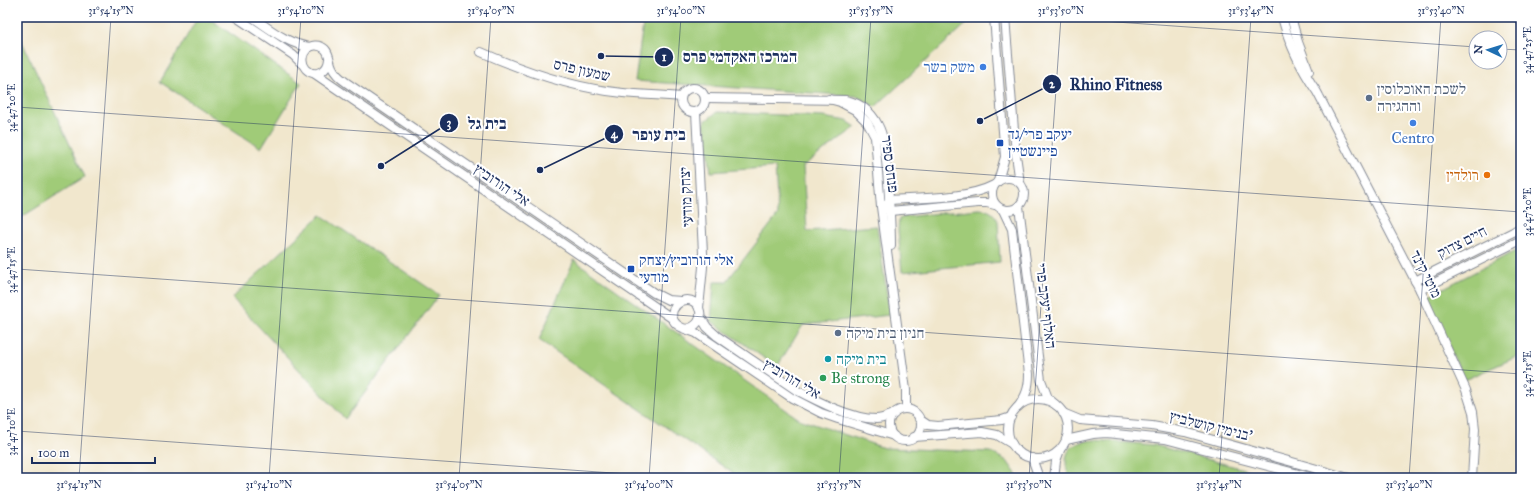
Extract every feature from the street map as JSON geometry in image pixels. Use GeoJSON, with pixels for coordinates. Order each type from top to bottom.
{"type":"FeatureCollection","features":[{"type":"Feature","properties":{"kind":"street"},"geometry":{"type":"LineString","coordinates":[[236,17],[293,55],[307,71],[315,74],[325,70],[329,64],[329,59],[328,53],[324,49],[316,46],[302,46],[286,40],[252,17]]}},
{"type":"Feature","properties":{"kind":"street"},"geometry":{"type":"LineString","coordinates":[[994,17],[1005,157],[991,196],[995,205]]}},
{"type":"Feature","properties":{"kind":"street"},"geometry":{"type":"LineString","coordinates":[[1005,17],[1016,155],[1020,183],[1024,197],[1019,206],[1011,210],[1003,210],[995,205],[978,203],[890,211],[881,206],[890,200],[964,194],[986,189],[1006,177],[1012,178],[1020,183]]}},
{"type":"Feature","properties":{"kind":"street"},"geometry":{"type":"LineString","coordinates":[[1278,17],[1290,30],[1296,17]]}},
{"type":"Feature","properties":{"kind":"street","name":"מוטי קינד"},"geometry":{"type":"LineString","coordinates":[[1282,17],[1290,30],[1301,66],[1317,92],[1420,290],[1464,385],[1473,412],[1475,435],[1472,478]]}},
{"type":"Feature","properties":{"kind":"street","name":"מוטי קינד"},"geometry":{"type":"LineString","coordinates":[[1290,30],[1291,17]]}},
{"type":"Feature","properties":{"kind":"street"},"geometry":{"type":"LineString","coordinates":[[302,64],[303,55],[310,47]]}},
{"type":"Feature","properties":{"kind":"street","name":"שמעון פרס"},"geometry":{"type":"LineString","coordinates":[[481,52],[533,73],[591,87],[622,93],[681,97]]}},
{"type":"Feature","properties":{"kind":"street","name":"אלי הורוביץ"},"geometry":{"type":"LineString","coordinates":[[329,59],[335,72],[347,83],[654,293],[668,300],[684,301]]}},
{"type":"Feature","properties":{"kind":"street","name":"אלי הורוביץ"},"geometry":{"type":"LineString","coordinates":[[315,74],[673,319]]}},
{"type":"Feature","properties":{"kind":"street"},"geometry":{"type":"LineString","coordinates":[[696,88],[702,91],[706,98],[704,107],[696,112],[691,112],[684,108],[681,101],[681,97],[686,90],[696,88]]}},
{"type":"Feature","properties":{"kind":"street"},"geometry":{"type":"LineString","coordinates":[[706,98],[829,99]]}},
{"type":"Feature","properties":{"kind":"street","name":"פנחס ספיר"},"geometry":{"type":"LineString","coordinates":[[829,99],[845,100],[858,104],[869,112],[882,132],[885,147],[890,200],[891,272]]}},
{"type":"Feature","properties":{"kind":"street","name":"פנחס ספיר"},"geometry":{"type":"LineString","coordinates":[[829,99],[840,102],[855,110],[867,122],[876,145],[881,206],[906,390],[906,409]]}},
{"type":"Feature","properties":{"kind":"street","name":"יצחק מודעי"},"geometry":{"type":"LineString","coordinates":[[696,112],[703,253],[700,312]]}},
{"type":"Feature","properties":{"kind":"street","name":"האלוף יעקב פרי"},"geometry":{"type":"LineString","coordinates":[[1019,206],[1041,380],[1048,398],[1056,405]]}},
{"type":"Feature","properties":{"kind":"street","name":"האלוף יעקב פרי"},"geometry":{"type":"LineString","coordinates":[[1003,210],[1012,229],[1029,374],[1029,386],[1026,396],[1018,407]]}},
{"type":"Feature","properties":{"kind":"street","name":"חיים צדוק"},"geometry":{"type":"LineString","coordinates":[[1415,281],[1521,227]]}},
{"type":"Feature","properties":{"kind":"street","name":"חיים צדוק"},"geometry":{"type":"LineString","coordinates":[[1420,290],[1521,240]]}},
{"type":"Feature","properties":{"kind":"street","name":"יצחק מודעי"},"geometry":{"type":"LineString","coordinates":[[684,301],[695,293],[701,281]]}},
{"type":"Feature","properties":{"kind":"street"},"geometry":{"type":"LineString","coordinates":[[684,301],[692,301],[700,312],[697,324],[694,327],[685,329],[678,326],[673,319],[673,310],[677,304],[684,301]]}},
{"type":"Feature","properties":{"kind":"street","name":"אלי הורוביץ"},"geometry":{"type":"LineString","coordinates":[[700,312],[707,327],[717,336],[796,390],[844,411],[867,418],[883,418],[894,414]]}},
{"type":"Feature","properties":{"kind":"street","name":"אלי הורוביץ"},"geometry":{"type":"LineString","coordinates":[[685,329],[696,333],[785,394],[805,405],[838,419],[894,436]]}},
{"type":"Feature","properties":{"kind":"street"},"geometry":{"type":"LineString","coordinates":[[1013,445],[1009,431],[1011,417],[1018,407],[1023,403],[1036,399],[1056,405],[1063,413],[1068,426],[1064,443],[1056,461],[1054,478]]}},
{"type":"Feature","properties":{"kind":"street"},"geometry":{"type":"LineString","coordinates":[[1011,417],[1002,420],[938,426],[928,425],[919,419],[914,412],[906,409],[894,414],[889,427],[897,439],[905,441],[914,437],[982,432],[997,435],[1013,445],[1021,453],[1032,458],[1045,458],[1051,456],[1064,443]]}},
{"type":"Feature","properties":{"kind":"street","name":"בנימין קושלביץ'"},"geometry":{"type":"LineString","coordinates":[[1063,413],[1080,420],[1152,426],[1185,432],[1349,478]]}},
{"type":"Feature","properties":{"kind":"street"},"geometry":{"type":"LineString","coordinates":[[914,437],[920,429],[919,419]]}},
{"type":"Feature","properties":{"kind":"street","name":"בנימין קושלביץ'"},"geometry":{"type":"LineString","coordinates":[[1064,443],[1093,434],[1106,433],[1166,439],[1314,478]]}},
{"type":"Feature","properties":{"kind":"street"},"geometry":{"type":"LineString","coordinates":[[1032,458],[1039,478]]}},
{"type":"Feature","properties":{"kind":"green space"},"geometry":{"type":"Polygon","coordinates":[[[198,17],[207,17],[301,83],[261,148],[160,82],[198,17]]]}},
{"type":"Feature","properties":{"kind":"green space"},"geometry":{"type":"Polygon","coordinates":[[[644,17],[974,17],[875,107],[856,96],[635,81],[644,17]]]}},
{"type":"Feature","properties":{"kind":"green space"},"geometry":{"type":"Polygon","coordinates":[[[17,31],[85,177],[17,220],[17,31]]]}},
{"type":"Feature","properties":{"kind":"green space"},"geometry":{"type":"Polygon","coordinates":[[[717,112],[823,117],[847,121],[856,127],[803,166],[807,231],[877,226],[890,315],[803,325],[777,367],[711,321],[714,282],[726,282],[778,215],[775,167],[711,172],[704,122],[717,112]]]}},
{"type":"Feature","properties":{"kind":"green space"},"geometry":{"type":"Polygon","coordinates":[[[978,209],[990,212],[998,221],[1000,262],[902,272],[898,230],[899,219],[904,217],[978,209]]]}},
{"type":"Feature","properties":{"kind":"green space"},"geometry":{"type":"Polygon","coordinates":[[[321,215],[439,295],[345,419],[232,298],[321,215]]]}},
{"type":"Feature","properties":{"kind":"green space"},"geometry":{"type":"Polygon","coordinates":[[[1521,248],[1521,355],[1464,380],[1428,300],[1430,296],[1438,291],[1521,248]]]}},
{"type":"Feature","properties":{"kind":"green space"},"geometry":{"type":"Polygon","coordinates":[[[574,260],[799,419],[884,448],[990,452],[1007,461],[1019,478],[740,478],[539,340],[574,260]]]}},
{"type":"Feature","properties":{"kind":"green space"},"geometry":{"type":"Polygon","coordinates":[[[1095,440],[1154,445],[1277,478],[1069,478],[1066,461],[1069,450],[1079,443],[1095,440]]]}},
{"type":"Feature","properties":{"kind":"railway"},"geometry":{"type":"LineString","coordinates":[[1514,17],[1521,26]]}},
{"type":"Feature","properties":{"kind":"place","name":"המרכז האקדמי פרס"},"geometry":{"type":"Point","coordinates":[601,56]}},
{"type":"Feature","properties":{"kind":"place","name":"משק בשר"},"geometry":{"type":"Point","coordinates":[983,67]}},
{"type":"Feature","properties":{"kind":"place","name":"לשכת האוכלוסין וההגירה"},"geometry":{"type":"Point","coordinates":[1369,98]}},
{"type":"Feature","properties":{"kind":"place","name":"Rhino Fitness"},"geometry":{"type":"Point","coordinates":[980,121]}},
{"type":"Feature","properties":{"kind":"place","name":"Centro"},"geometry":{"type":"Point","coordinates":[1413,123]}},
{"type":"Feature","properties":{"kind":"place","name":"יעקב פרי/גד פיינשטיין"},"geometry":{"type":"Point","coordinates":[1000,143]}},
{"type":"Feature","properties":{"kind":"place","name":"בית גל"},"geometry":{"type":"Point","coordinates":[381,166]}},
{"type":"Feature","properties":{"kind":"place","name":"בית עופר"},"geometry":{"type":"Point","coordinates":[540,170]}},
{"type":"Feature","properties":{"kind":"place","name":"רולדין"},"geometry":{"type":"Point","coordinates":[1487,175]}},
{"type":"Feature","properties":{"kind":"place","name":"אלי הורוביץ/יצחק מודעי"},"geometry":{"type":"Point","coordinates":[631,269]}},
{"type":"Feature","properties":{"kind":"place","name":"חניון בית מיקה"},"geometry":{"type":"Point","coordinates":[838,333]}},
{"type":"Feature","properties":{"kind":"place","name":"בית מיקה"},"geometry":{"type":"Point","coordinates":[828,359]}},
{"type":"Feature","properties":{"kind":"place","name":"Be strong"},"geometry":{"type":"Point","coordinates":[823,378]}}]}
